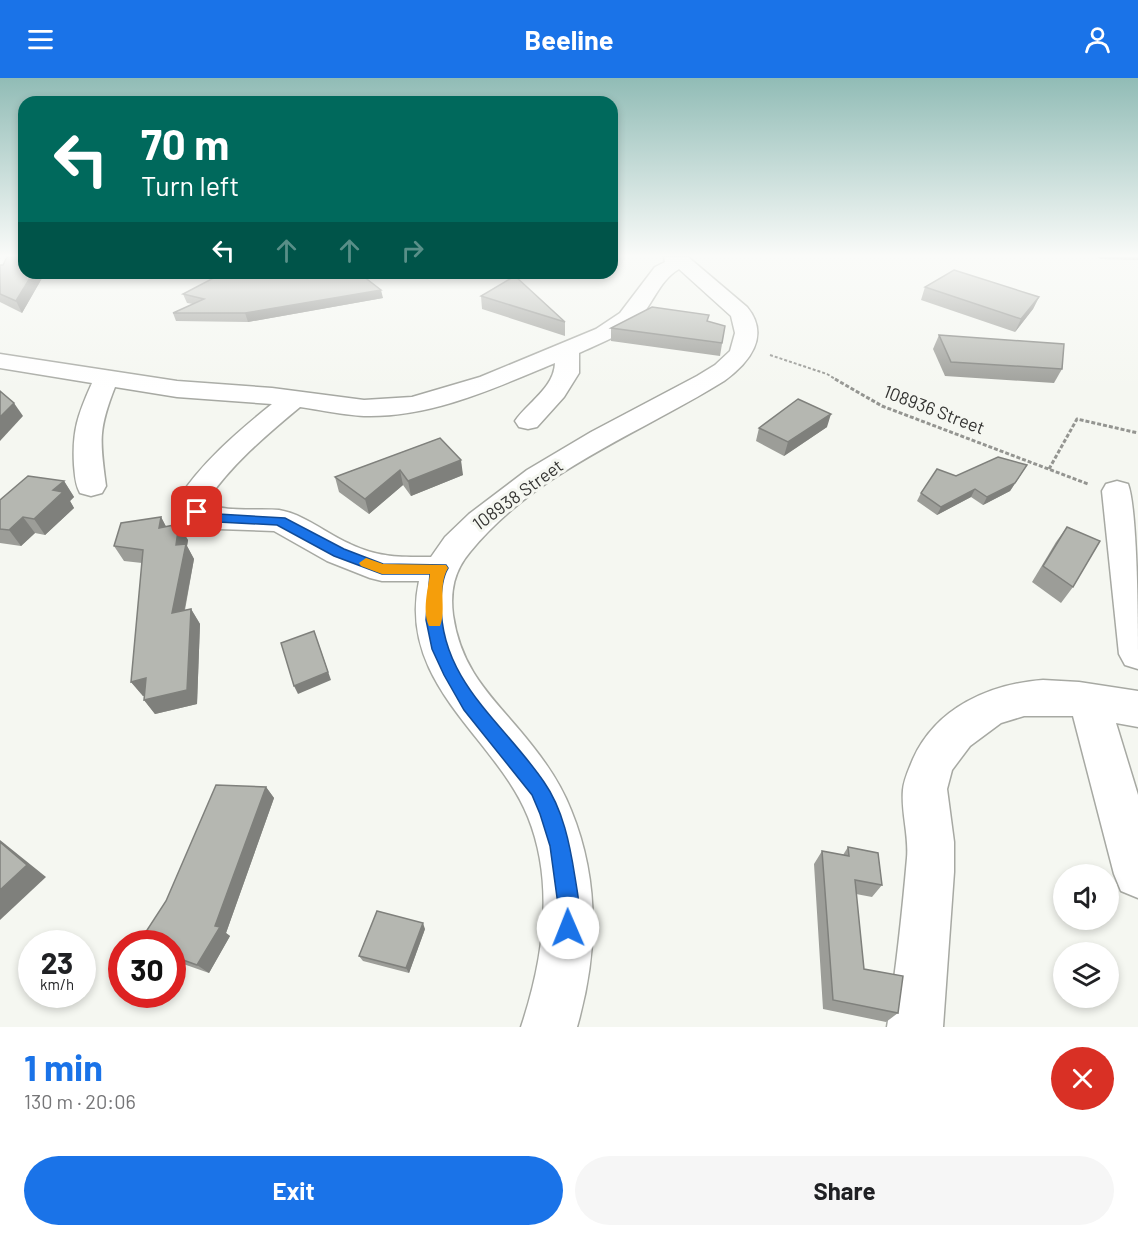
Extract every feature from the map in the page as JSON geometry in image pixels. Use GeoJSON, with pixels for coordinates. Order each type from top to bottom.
{"type":"FeatureCollection","features":[{"type":"Feature","properties":{"kind":"street"},"geometry":{"type":"LineString","coordinates":[[0,361],[177,390],[294,399],[364,408],[414,405],[489,382],[604,334],[628,318],[640,301]]}},
{"type":"Feature","properties":{"kind":"street"},"geometry":{"type":"LineString","coordinates":[[725,301],[741,315],[746,327],[745,347]]}},
{"type":"Feature","properties":{"kind":"street","name":"108938 Street"},"geometry":{"type":"LineString","coordinates":[[549,1027],[557,1003],[568,952],[569,905],[560,846],[549,812],[538,789],[470,705],[449,671],[440,649],[434,620],[434,598],[438,573],[464,536],[481,519],[529,484],[591,444],[730,365],[745,347]]}},
{"type":"Feature","properties":{"kind":"street"},"geometry":{"type":"LineString","coordinates":[[528,422],[555,392],[567,373],[568,348]]}},
{"type":"Feature","properties":{"kind":"street"},"geometry":{"type":"LineString","coordinates":[[90,486],[86,439],[90,416],[106,378]]}},
{"type":"Feature","properties":{"kind":"street"},"geometry":{"type":"LineString","coordinates":[[294,399],[234,448],[201,486],[191,502],[197,512],[218,518],[280,521],[339,553],[382,569],[441,568]]}},
{"type":"Feature","properties":{"kind":"street"},"geometry":{"type":"LineString","coordinates":[[1117,491],[1138,654]]}},
{"type":"Feature","properties":{"kind":"street"},"geometry":{"type":"LineString","coordinates":[[915,1027],[924,964],[931,846],[925,783],[942,746],[968,720],[1016,700],[1042,697],[1089,701],[1138,709]]}},
{"type":"Feature","properties":{"kind":"street"},"geometry":{"type":"LineString","coordinates":[[1089,701],[1138,874]]}},
{"type":"Feature","properties":{"kind":"path","name":"108936 Street"},"geometry":{"type":"LineString","coordinates":[[745,347],[827,374],[882,406],[1093,486],[1117,491]]}},
{"type":"Feature","properties":{"kind":"path"},"geometry":{"type":"LineString","coordinates":[[1049,469],[1077,419],[1138,433]]}},
{"type":"Feature","properties":{"kind":"building"},"geometry":{"type":"Polygon","coordinates":[[[199,301],[314,301],[245,313],[173,313],[199,301]]]}},
{"type":"Feature","properties":{"kind":"building"},"geometry":{"type":"Polygon","coordinates":[[[498,301],[542,301],[565,322],[498,301]]]}},
{"type":"Feature","properties":{"kind":"building"},"geometry":{"type":"Polygon","coordinates":[[[968,301],[1035,301],[1021,319],[968,301]]]}},
{"type":"Feature","properties":{"kind":"building"},"geometry":{"type":"Polygon","coordinates":[[[652,307],[709,315],[707,321],[725,326],[722,343],[611,328],[652,307]]]}},
{"type":"Feature","properties":{"kind":"building"},"geometry":{"type":"Polygon","coordinates":[[[939,335],[1064,344],[1062,369],[951,362],[939,335]]]}},
{"type":"Feature","properties":{"kind":"building"},"geometry":{"type":"Polygon","coordinates":[[[0,391],[14,403],[0,417],[0,391]]]}},
{"type":"Feature","properties":{"kind":"building"},"geometry":{"type":"Polygon","coordinates":[[[798,399],[831,414],[788,442],[759,428],[798,399]]]}},
{"type":"Feature","properties":{"kind":"building"},"geometry":{"type":"Polygon","coordinates":[[[440,438],[461,460],[408,481],[400,470],[365,499],[335,477],[440,438]]]}},
{"type":"Feature","properties":{"kind":"building"},"geometry":{"type":"Polygon","coordinates":[[[998,457],[1027,465],[1015,483],[987,497],[975,489],[941,507],[921,493],[937,469],[956,476],[998,457]]]}},
{"type":"Feature","properties":{"kind":"building"},"geometry":{"type":"Polygon","coordinates":[[[28,476],[64,481],[53,490],[63,492],[34,519],[23,517],[9,530],[0,529],[0,500],[28,476]]]}},
{"type":"Feature","properties":{"kind":"building"},"geometry":{"type":"Polygon","coordinates":[[[161,517],[159,528],[179,524],[176,545],[186,544],[172,613],[191,609],[187,690],[144,700],[146,678],[131,682],[143,550],[114,546],[121,523],[161,517]]]}},
{"type":"Feature","properties":{"kind":"building"},"geometry":{"type":"Polygon","coordinates":[[[1067,527],[1100,541],[1073,587],[1043,566],[1067,527]]]}},
{"type":"Feature","properties":{"kind":"building"},"geometry":{"type":"Polygon","coordinates":[[[314,631],[328,672],[294,686],[281,643],[314,631]]]}},
{"type":"Feature","properties":{"kind":"building"},"geometry":{"type":"Polygon","coordinates":[[[216,785],[266,787],[215,926],[220,927],[197,965],[186,961],[186,930],[147,930],[166,901],[216,785]]]}},
{"type":"Feature","properties":{"kind":"building"},"geometry":{"type":"Polygon","coordinates":[[[0,842],[27,865],[0,890],[0,842]]]}},
{"type":"Feature","properties":{"kind":"building"},"geometry":{"type":"Polygon","coordinates":[[[848,847],[878,853],[882,885],[855,880],[864,969],[903,976],[898,1013],[833,1000],[822,851],[849,856],[848,847]]]}},
{"type":"Feature","properties":{"kind":"building"},"geometry":{"type":"Polygon","coordinates":[[[377,911],[423,923],[406,968],[359,956],[377,911]]]}},
{"type":"Feature","properties":{"kind":"slow traffic"},"geometry":{"type":"LineString","coordinates":[[366,563],[382,569],[441,568],[434,598],[434,622]]}},
{"type":"Feature","properties":{"kind":"route"},"geometry":{"type":"LineString","coordinates":[[197,512],[218,518],[280,521],[339,553],[382,569],[441,568],[434,598],[434,620],[440,649],[449,671],[470,705],[538,789],[549,812],[560,846],[569,905],[568,928]]}}]}
